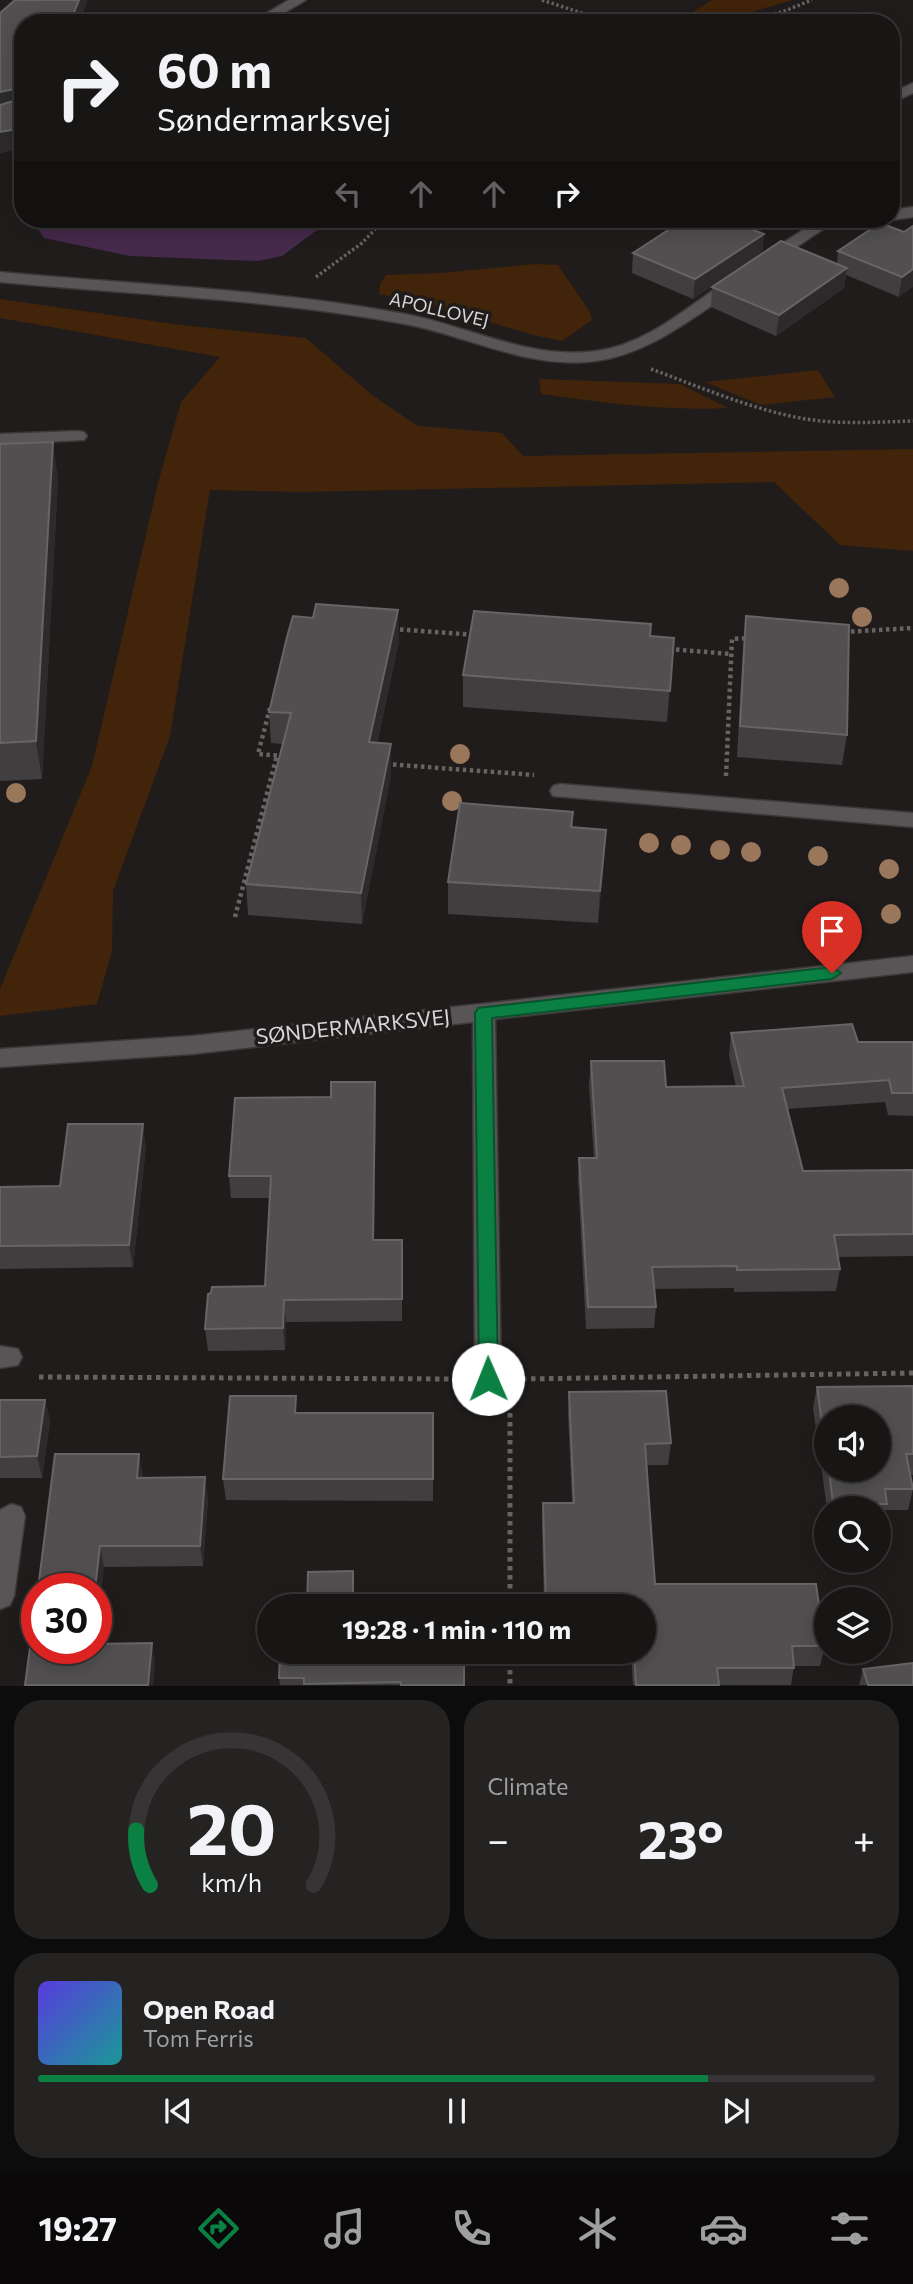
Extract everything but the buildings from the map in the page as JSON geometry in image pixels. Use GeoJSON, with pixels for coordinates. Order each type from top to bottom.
{"type":"FeatureCollection","features":[{"type":"Feature","properties":{"kind":"street"},"geometry":{"type":"LineString","coordinates":[[273,14],[299,0]]}},
{"type":"Feature","properties":{"kind":"street","name":"APOLLOVEJ"},"geometry":{"type":"LineString","coordinates":[[0,277],[278,303],[404,319],[448,328],[547,356],[571,358],[611,354],[646,341],[816,228]]}},
{"type":"Feature","properties":{"kind":"street"},"geometry":{"type":"LineString","coordinates":[[0,439],[78,436]]}},
{"type":"Feature","properties":{"kind":"street"},"geometry":{"type":"LineString","coordinates":[[560,790],[913,820]]}},
{"type":"Feature","properties":{"kind":"street","name":"SØNDERMARKSVEJ"},"geometry":{"type":"LineString","coordinates":[[0,1058],[192,1045],[913,964]]}},
{"type":"Feature","properties":{"kind":"street"},"geometry":{"type":"LineString","coordinates":[[484,1013],[488,1379]]}},
{"type":"Feature","properties":{"kind":"street"},"geometry":{"type":"LineString","coordinates":[[0,1596],[11,1516]]}},
{"type":"Feature","properties":{"kind":"path"},"geometry":{"type":"LineString","coordinates":[[542,0],[585,14]]}},
{"type":"Feature","properties":{"kind":"path"},"geometry":{"type":"LineString","coordinates":[[773,14],[812,0]]}},
{"type":"Feature","properties":{"kind":"path"},"geometry":{"type":"LineString","coordinates":[[278,303],[362,243],[376,228]]}},
{"type":"Feature","properties":{"kind":"path"},"geometry":{"type":"LineString","coordinates":[[611,354],[764,410],[789,416],[849,422],[913,421]]}},
{"type":"Feature","properties":{"kind":"path"},"geometry":{"type":"LineString","coordinates":[[843,632],[913,628]]}},
{"type":"Feature","properties":{"kind":"path"},"geometry":{"type":"LineString","coordinates":[[388,629],[484,636]]}},
{"type":"Feature","properties":{"kind":"path"},"geometry":{"type":"LineString","coordinates":[[724,804],[732,639],[760,638]]}},
{"type":"Feature","properties":{"kind":"path"},"geometry":{"type":"LineString","coordinates":[[663,649],[731,654]]}},
{"type":"Feature","properties":{"kind":"path"},"geometry":{"type":"LineString","coordinates":[[272,701],[258,754],[290,756]]}},
{"type":"Feature","properties":{"kind":"path"},"geometry":{"type":"LineString","coordinates":[[235,917],[277,755]]}},
{"type":"Feature","properties":{"kind":"path"},"geometry":{"type":"LineString","coordinates":[[385,764],[547,776],[560,790]]}},
{"type":"Feature","properties":{"kind":"path"},"geometry":{"type":"LineString","coordinates":[[488,1379],[510,1396],[510,1594]]}},
{"type":"Feature","properties":{"kind":"path"},"geometry":{"type":"LineString","coordinates":[[510,1664],[510,1685]]}},
{"type":"Feature","properties":{"kind":"shaded area"},"geometry":{"type":"Polygon","coordinates":[[[712,0],[793,0],[743,14],[695,14],[694,11],[712,0]]]}},
{"type":"Feature","properties":{"kind":"shaded area"},"geometry":{"type":"Polygon","coordinates":[[[320,228],[282,256],[258,261],[130,256],[44,238],[38,229],[320,228]]]}},
{"type":"Feature","properties":{"kind":"shaded area"},"geometry":{"type":"Polygon","coordinates":[[[535,264],[558,265],[590,312],[592,320],[562,341],[439,307],[379,294],[380,284],[386,275],[535,264]]]}},
{"type":"Feature","properties":{"kind":"shaded area"},"geometry":{"type":"Polygon","coordinates":[[[0,299],[181,325],[306,338],[372,395],[418,426],[502,433],[523,456],[913,449],[913,551],[840,545],[774,482],[303,492],[210,490],[170,736],[113,891],[112,951],[97,1004],[0,1016],[0,989],[92,766],[158,483],[181,402],[220,357],[0,318],[0,299]]]}},
{"type":"Feature","properties":{"kind":"shaded area"},"geometry":{"type":"Polygon","coordinates":[[[818,370],[835,397],[761,405],[705,382],[818,370]]]}},
{"type":"Feature","properties":{"kind":"shaded area"},"geometry":{"type":"Polygon","coordinates":[[[539,379],[680,384],[728,408],[658,407],[541,394],[539,379]]]}},
{"type":"Feature","properties":{"kind":"route"},"geometry":{"type":"LineString","coordinates":[[488,1379],[484,1013],[832,973]]}}]}
